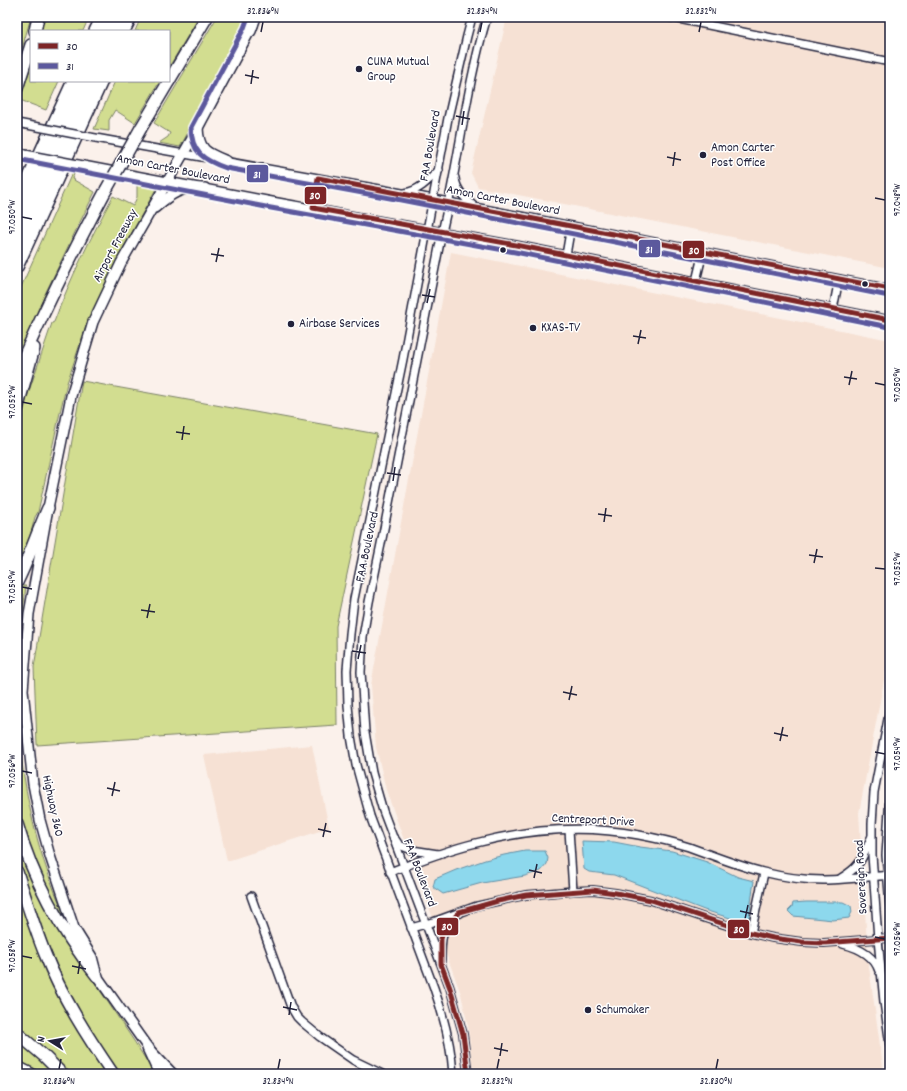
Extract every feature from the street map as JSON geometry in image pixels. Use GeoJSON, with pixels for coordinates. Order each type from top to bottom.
{"type":"FeatureCollection","features":[{"type":"Feature","properties":{"kind":"highway"},"geometry":{"type":"LineString","coordinates":[[35,30],[38,17]]}},
{"type":"Feature","properties":{"kind":"highway"},"geometry":{"type":"LineString","coordinates":[[96,30],[102,17]]}},
{"type":"Feature","properties":{"kind":"highway"},"geometry":{"type":"LineString","coordinates":[[105,30],[111,17]]}},
{"type":"Feature","properties":{"kind":"highway"},"geometry":{"type":"LineString","coordinates":[[114,30],[120,17]]}},
{"type":"Feature","properties":{"kind":"highway"},"geometry":{"type":"LineString","coordinates":[[124,30],[131,17]]}},
{"type":"Feature","properties":{"kind":"highway"},"geometry":{"type":"LineString","coordinates":[[170,79],[207,17]]}},
{"type":"Feature","properties":{"kind":"highway"},"geometry":{"type":"LineString","coordinates":[[250,31],[256,17]]}},
{"type":"Feature","properties":{"kind":"highway"},"geometry":{"type":"LineString","coordinates":[[17,88],[30,48]]}},
{"type":"Feature","properties":{"kind":"highway"},"geometry":{"type":"LineString","coordinates":[[17,203],[73,82]]}},
{"type":"Feature","properties":{"kind":"highway"},"geometry":{"type":"LineString","coordinates":[[17,224],[82,82]]}},
{"type":"Feature","properties":{"kind":"highway"},"geometry":{"type":"LineString","coordinates":[[17,245],[92,82]]}},
{"type":"Feature","properties":{"kind":"highway"},"geometry":{"type":"LineString","coordinates":[[17,267],[102,82]]}},
{"type":"Feature","properties":{"kind":"highway"},"geometry":{"type":"LineString","coordinates":[[17,373],[28,347],[106,190],[168,82]]}},
{"type":"Feature","properties":{"kind":"highway"},"geometry":{"type":"LineString","coordinates":[[17,409],[34,349],[48,309],[66,269]]}},
{"type":"Feature","properties":{"kind":"highway"},"geometry":{"type":"LineString","coordinates":[[17,582],[48,508]]}},
{"type":"Feature","properties":{"kind":"highway"},"geometry":{"type":"LineString","coordinates":[[17,824],[33,872],[44,894],[87,964],[97,976]]}},
{"type":"Feature","properties":{"kind":"highway"},"geometry":{"type":"LineString","coordinates":[[17,872],[45,954],[60,986],[76,1017],[113,1074]]}},
{"type":"Feature","properties":{"kind":"highway"},"geometry":{"type":"LineString","coordinates":[[17,1033],[62,1074]]}},
{"type":"Feature","properties":{"kind":"highway"},"geometry":{"type":"LineString","coordinates":[[148,1048],[160,1074]]}},
{"type":"Feature","properties":{"kind":"highway"},"geometry":{"type":"LineString","coordinates":[[17,1067],[30,1074]]}},
{"type":"Feature","properties":{"kind":"main road","name":"Airport Freeway"},"geometry":{"type":"LineString","coordinates":[[48,508],[71,396],[93,322],[121,264],[198,128],[250,31]]}},
{"type":"Feature","properties":{"kind":"main road"},"geometry":{"type":"LineString","coordinates":[[198,128],[198,138],[202,147],[210,154],[227,161]]}},
{"type":"Feature","properties":{"kind":"main road"},"geometry":{"type":"LineString","coordinates":[[149,215],[168,196],[188,188],[205,188]]}},
{"type":"Feature","properties":{"kind":"main road","name":"Highway 360"},"geometry":{"type":"LineString","coordinates":[[48,508],[29,614],[23,690],[33,784],[40,820],[50,856],[74,928],[92,957],[97,976],[148,1048],[173,1074]]}},
{"type":"Feature","properties":{"kind":"street","name":"FAA Boulevard"},"geometry":{"type":"LineString","coordinates":[[453,1074],[451,1048],[442,1011],[370,816],[356,765],[348,705],[347,670],[354,599],[403,359],[427,229],[434,200],[448,118],[472,17]]}},
{"type":"Feature","properties":{"kind":"street","name":"FAA Boulevard"},"geometry":{"type":"LineString","coordinates":[[468,1074],[463,1034],[450,988],[383,811],[372,773],[365,732],[361,672],[363,637],[369,602],[449,203],[471,81],[486,17]]}},
{"type":"Feature","properties":{"kind":"street"},"geometry":{"type":"LineString","coordinates":[[669,17],[890,62]]}},
{"type":"Feature","properties":{"kind":"street","name":"Amon Carter Boulevard"},"geometry":{"type":"LineString","coordinates":[[17,123],[402,193],[890,289]]}},
{"type":"Feature","properties":{"kind":"street","name":"Amon Carter Boulevard"},"geometry":{"type":"LineString","coordinates":[[21,153],[566,255],[890,320]]}},
{"type":"Feature","properties":{"kind":"street"},"geometry":{"type":"LineString","coordinates":[[402,193],[411,192],[419,188],[439,170]]}},
{"type":"Feature","properties":{"kind":"street"},"geometry":{"type":"LineString","coordinates":[[454,172],[456,183],[461,192],[476,208]]}},
{"type":"Feature","properties":{"kind":"street"},"geometry":{"type":"LineString","coordinates":[[313,208],[318,178]]}},
{"type":"Feature","properties":{"kind":"street"},"geometry":{"type":"LineString","coordinates":[[566,255],[571,226]]}},
{"type":"Feature","properties":{"kind":"street"},"geometry":{"type":"LineString","coordinates":[[696,281],[703,252]]}},
{"type":"Feature","properties":{"kind":"street"},"geometry":{"type":"LineString","coordinates":[[833,309],[839,280]]}},
{"type":"Feature","properties":{"kind":"street"},"geometry":{"type":"LineString","coordinates":[[387,437],[401,440]]}},
{"type":"Feature","properties":{"kind":"street"},"geometry":{"type":"LineString","coordinates":[[348,705],[362,704]]}},
{"type":"Feature","properties":{"kind":"street","name":"Sovereign Road"},"geometry":{"type":"LineString","coordinates":[[890,708],[874,792],[872,836],[878,939],[890,1045]]}},
{"type":"Feature","properties":{"kind":"street","name":"Sovereign Road"},"geometry":{"type":"LineString","coordinates":[[890,796],[886,855],[889,875],[890,906]]}},
{"type":"Feature","properties":{"kind":"street"},"geometry":{"type":"LineString","coordinates":[[569,830],[572,891]]}},
{"type":"Feature","properties":{"kind":"street","name":"Centreport Drive"},"geometry":{"type":"LineString","coordinates":[[390,872],[441,854],[498,837],[533,832],[569,830],[621,832],[662,840],[687,846],[764,873],[799,878],[822,880],[889,875]]}},
{"type":"Feature","properties":{"kind":"street"},"geometry":{"type":"LineString","coordinates":[[839,879],[858,866],[872,836]]}},
{"type":"Feature","properties":{"kind":"street"},"geometry":{"type":"LineString","coordinates":[[887,836],[890,843]]}},
{"type":"Feature","properties":{"kind":"street"},"geometry":{"type":"LineString","coordinates":[[393,837],[399,845],[412,850],[441,854]]}},
{"type":"Feature","properties":{"kind":"street"},"geometry":{"type":"LineString","coordinates":[[751,933],[764,873]]}},
{"type":"Feature","properties":{"kind":"street"},"geometry":{"type":"LineString","coordinates":[[411,928],[459,912],[526,895],[593,890],[651,900],[751,933],[773,938],[802,942],[837,943],[890,938]]}},
{"type":"Feature","properties":{"kind":"street"},"geometry":{"type":"LineString","coordinates":[[251,896],[291,1007],[297,1017],[320,1037],[353,1060],[382,1074]]}},
{"type":"Feature","properties":{"kind":"street"},"geometry":{"type":"LineString","coordinates":[[441,964],[441,939],[443,932],[459,912]]}},
{"type":"Feature","properties":{"kind":"street"},"geometry":{"type":"LineString","coordinates":[[837,943],[865,952],[873,959],[878,967],[882,979]]}},
{"type":"Feature","properties":{"kind":"shaded area"},"geometry":{"type":"Polygon","coordinates":[[[507,17],[890,17],[890,268],[478,187],[471,173],[507,17]]]}},
{"type":"Feature","properties":{"kind":"shaded area"},"geometry":{"type":"Polygon","coordinates":[[[451,252],[890,340],[890,648],[859,813],[868,960],[884,1074],[473,1074],[468,1026],[461,994],[386,790],[376,747],[371,685],[451,252]]]}},
{"type":"Feature","properties":{"kind":"shaded area"},"geometry":{"type":"Polygon","coordinates":[[[312,745],[329,828],[227,861],[204,755],[312,745]]]}},
{"type":"Feature","properties":{"kind":"green space"},"geometry":{"type":"Polygon","coordinates":[[[17,17],[31,17],[17,66],[17,17]]]}},
{"type":"Feature","properties":{"kind":"green space"},"geometry":{"type":"Polygon","coordinates":[[[44,17],[89,17],[83,30],[41,30],[44,17]]]}},
{"type":"Feature","properties":{"kind":"green space"},"geometry":{"type":"Polygon","coordinates":[[[141,17],[199,17],[170,65],[170,30],[135,30],[141,17]]]}},
{"type":"Feature","properties":{"kind":"green space"},"geometry":{"type":"Polygon","coordinates":[[[217,17],[250,17],[241,37],[180,147],[159,143],[168,137],[170,133],[154,123],[217,17]]]}},
{"type":"Feature","properties":{"kind":"green space"},"geometry":{"type":"Polygon","coordinates":[[[30,69],[30,82],[59,82],[46,110],[20,100],[30,69]]]}},
{"type":"Feature","properties":{"kind":"green space"},"geometry":{"type":"Polygon","coordinates":[[[115,82],[159,82],[135,123],[115,110],[109,120],[109,131],[94,129],[115,82]]]}},
{"type":"Feature","properties":{"kind":"green space"},"geometry":{"type":"Polygon","coordinates":[[[73,171],[75,172],[72,179],[95,192],[46,292],[17,362],[17,296],[73,171]]]}},
{"type":"Feature","properties":{"kind":"green space"},"geometry":{"type":"Polygon","coordinates":[[[137,184],[157,187],[114,265],[86,326],[67,383],[38,512],[17,570],[17,437],[28,394],[52,323],[54,322],[74,274],[113,196],[133,206],[137,197],[137,184]]]}},
{"type":"Feature","properties":{"kind":"green space"},"geometry":{"type":"Polygon","coordinates":[[[82,381],[377,434],[336,626],[337,725],[37,745],[34,667],[82,381]]]}},
{"type":"Feature","properties":{"kind":"green space"},"geometry":{"type":"Polygon","coordinates":[[[23,586],[26,586],[18,669],[18,718],[20,747],[29,805],[36,833],[44,861],[65,916],[63,918],[49,896],[19,822],[17,813],[17,597],[23,586]]]}},
{"type":"Feature","properties":{"kind":"green space"},"geometry":{"type":"Polygon","coordinates":[[[17,838],[91,977],[155,1074],[120,1074],[102,1049],[69,994],[49,948],[28,888],[17,851],[17,838]]]}},
{"type":"Feature","properties":{"kind":"green space"},"geometry":{"type":"Polygon","coordinates":[[[17,889],[28,926],[38,952],[83,1040],[107,1074],[72,1074],[17,1027],[17,889]]]}},
{"type":"Feature","properties":{"kind":"green space"},"geometry":{"type":"Polygon","coordinates":[[[17,1040],[55,1074],[39,1074],[17,1059],[17,1040]]]}},
{"type":"Feature","properties":{"kind":"water"},"geometry":{"type":"Polygon","coordinates":[[[582,841],[614,842],[672,851],[707,862],[738,877],[754,881],[749,917],[743,922],[704,910],[614,875],[589,872],[584,869],[582,841]]]}},
{"type":"Feature","properties":{"kind":"water"},"geometry":{"type":"Polygon","coordinates":[[[525,851],[545,851],[548,858],[547,864],[541,871],[525,876],[482,883],[443,894],[433,887],[435,879],[456,870],[485,860],[525,851]]]}},
{"type":"Feature","properties":{"kind":"water"},"geometry":{"type":"Polygon","coordinates":[[[843,902],[851,906],[852,912],[849,918],[833,920],[793,916],[788,911],[792,907],[793,903],[843,902]]]}},
{"type":"Feature","properties":{"kind":"transit line","name":"31"},"geometry":{"type":"LineString","coordinates":[[248,17],[244,28],[191,127],[193,143],[196,149],[211,162],[226,168],[401,200],[889,296]]}},
{"type":"Feature","properties":{"kind":"transit line","name":"31"},"geometry":{"type":"LineString","coordinates":[[17,159],[271,208],[515,252],[889,327]]}},
{"type":"Feature","properties":{"kind":"transit line","name":"30"},"geometry":{"type":"LineString","coordinates":[[890,289],[629,237],[318,178],[313,208],[516,245],[890,320]]}},
{"type":"Feature","properties":{"kind":"transit line","name":"30"},"geometry":{"type":"LineString","coordinates":[[468,1074],[463,1034],[450,988],[441,964],[441,939],[443,932],[459,912],[526,895],[593,890],[651,900],[751,933],[773,938],[824,943],[890,938]]}},
{"type":"Feature","properties":{"kind":"place","name":"CUNA Mutual Group"},"geometry":{"type":"Point","coordinates":[359,69]}},
{"type":"Feature","properties":{"kind":"place","name":"Amon Carter Post Office"},"geometry":{"type":"Point","coordinates":[703,155]}},
{"type":"Feature","properties":{"kind":"place","name":"Airbase Services"},"geometry":{"type":"Point","coordinates":[291,324]}},
{"type":"Feature","properties":{"kind":"place","name":"KXAS-TV"},"geometry":{"type":"Point","coordinates":[533,328]}},
{"type":"Feature","properties":{"kind":"place","name":"Schumaker"},"geometry":{"type":"Point","coordinates":[588,1010]}}]}
